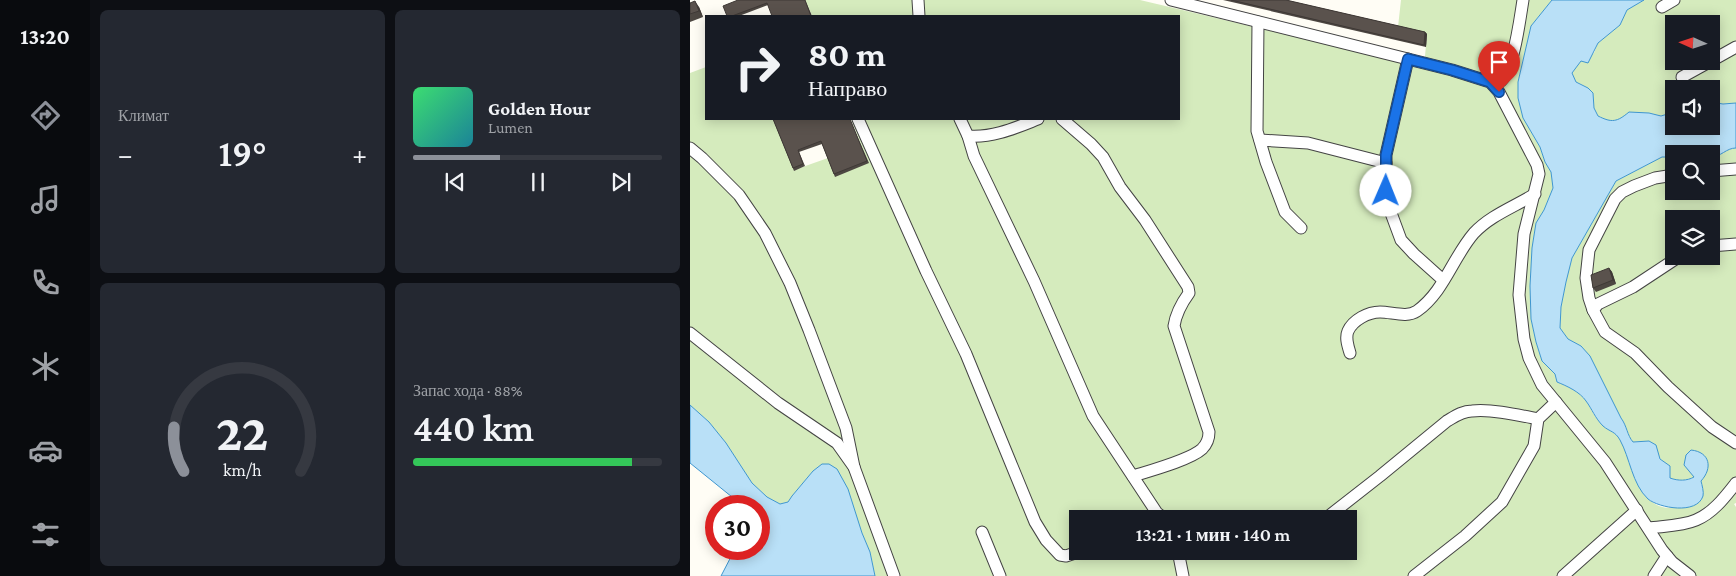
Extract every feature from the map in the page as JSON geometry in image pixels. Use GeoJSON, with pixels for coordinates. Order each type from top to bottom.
{"type":"FeatureCollection","features":[{"type":"Feature","properties":{"kind":"street"},"geometry":{"type":"LineString","coordinates":[[918,0],[919,15]]}},
{"type":"Feature","properties":{"kind":"street"},"geometry":{"type":"LineString","coordinates":[[1171,0],[1452,70],[1494,85],[1537,165],[1539,174],[1524,234],[1519,295],[1524,339],[1529,358],[1542,385],[1605,462],[1672,562],[1690,576]]}},
{"type":"Feature","properties":{"kind":"street"},"geometry":{"type":"LineString","coordinates":[[1494,85],[1502,80],[1509,65],[1520,22],[1523,0]]}},
{"type":"Feature","properties":{"kind":"street"},"geometry":{"type":"LineString","coordinates":[[1662,7],[1674,0]]}},
{"type":"Feature","properties":{"kind":"street"},"geometry":{"type":"LineString","coordinates":[[1258,22],[1257,130],[1285,212],[1301,228]]}},
{"type":"Feature","properties":{"kind":"street"},"geometry":{"type":"LineString","coordinates":[[1720,56],[1736,47]]}},
{"type":"Feature","properties":{"kind":"street"},"geometry":{"type":"LineString","coordinates":[[1408,59],[1386,155],[1386,191],[1401,240],[1444,280]]}},
{"type":"Feature","properties":{"kind":"street"},"geometry":{"type":"LineString","coordinates":[[1682,77],[1695,70]]}},
{"type":"Feature","properties":{"kind":"street"},"geometry":{"type":"LineString","coordinates":[[858,120],[926,271],[966,354],[1035,522],[1046,540],[1060,555],[1069,555]]}},
{"type":"Feature","properties":{"kind":"street"},"geometry":{"type":"LineString","coordinates":[[960,120],[974,156],[1034,281],[1093,416],[1155,510]]}},
{"type":"Feature","properties":{"kind":"street"},"geometry":{"type":"LineString","coordinates":[[968,136],[994,134],[1035,120]]}},
{"type":"Feature","properties":{"kind":"street"},"geometry":{"type":"LineString","coordinates":[[1063,120],[1103,157],[1120,187],[1145,220],[1188,287],[1189,293],[1179,308],[1174,326],[1209,432],[1207,443],[1200,451],[1169,465],[1133,476]]}},
{"type":"Feature","properties":{"kind":"street"},"geometry":{"type":"LineString","coordinates":[[1260,140],[1308,143],[1386,163]]}},
{"type":"Feature","properties":{"kind":"street"},"geometry":{"type":"LineString","coordinates":[[690,148],[739,195],[765,233],[790,282],[846,428],[854,467],[894,576]]}},
{"type":"Feature","properties":{"kind":"street"},"geometry":{"type":"LineString","coordinates":[[1720,170],[1736,169]]}},
{"type":"Feature","properties":{"kind":"street"},"geometry":{"type":"LineString","coordinates":[[1665,176],[1634,186],[1622,192],[1615,199],[1589,250],[1587,258],[1586,278],[1593,310],[1605,332],[1635,352],[1668,387],[1712,427],[1736,443]]}},
{"type":"Feature","properties":{"kind":"street"},"geometry":{"type":"LineString","coordinates":[[1350,354],[1346,340],[1348,331],[1354,323],[1364,316],[1376,312],[1413,314],[1430,300],[1460,251],[1475,232],[1502,211],[1535,194]]}},
{"type":"Feature","properties":{"kind":"street"},"geometry":{"type":"LineString","coordinates":[[1720,245],[1736,244]]}},
{"type":"Feature","properties":{"kind":"street"},"geometry":{"type":"LineString","coordinates":[[1593,310],[1598,304],[1633,287],[1666,265]]}},
{"type":"Feature","properties":{"kind":"street"},"geometry":{"type":"LineString","coordinates":[[690,333],[778,404],[837,443],[854,467]]}},
{"type":"Feature","properties":{"kind":"street"},"geometry":{"type":"LineString","coordinates":[[1414,576],[1465,536],[1502,502],[1534,446],[1538,419],[1556,402]]}},
{"type":"Feature","properties":{"kind":"street"},"geometry":{"type":"LineString","coordinates":[[1337,510],[1447,421],[1456,416],[1471,411],[1518,415],[1538,419]]}},
{"type":"Feature","properties":{"kind":"street"},"geometry":{"type":"LineString","coordinates":[[1649,528],[1696,520],[1708,513],[1724,499],[1736,483]]}},
{"type":"Feature","properties":{"kind":"street"},"geometry":{"type":"LineString","coordinates":[[1563,576],[1637,510]]}},
{"type":"Feature","properties":{"kind":"street"},"geometry":{"type":"LineString","coordinates":[[982,532],[1000,576]]}},
{"type":"Feature","properties":{"kind":"street"},"geometry":{"type":"LineString","coordinates":[[1654,576],[1668,556]]}},
{"type":"Feature","properties":{"kind":"street"},"geometry":{"type":"LineString","coordinates":[[1180,560],[1184,576]]}},
{"type":"Feature","properties":{"kind":"green space"},"geometry":{"type":"Polygon","coordinates":[[[805,0],[1140,0],[1424,67],[1427,34],[1398,27],[1401,0],[1552,0],[1531,26],[1518,82],[1518,98],[1523,118],[1540,147],[1551,172],[1553,188],[1544,210],[1536,223],[1532,248],[1530,286],[1531,319],[1542,361],[1555,374],[1557,382],[1569,387],[1580,395],[1598,420],[1617,436],[1625,449],[1645,495],[1659,506],[1676,507],[1703,495],[1701,481],[1688,470],[1695,477],[1682,480],[1670,478],[1664,464],[1649,441],[1633,442],[1581,346],[1568,339],[1560,328],[1561,307],[1566,282],[1572,258],[1616,181],[1665,157],[1665,200],[1720,200],[1720,155],[1729,149],[1736,148],[1736,503],[1734,504],[1736,507],[1736,576],[875,576],[870,552],[862,533],[813,471],[788,502],[780,504],[770,499],[770,495],[765,495],[752,483],[726,443],[709,422],[690,405],[690,73],[705,67],[705,120],[774,120],[794,170],[828,158],[868,163],[851,120],[1180,120],[1180,15],[812,15],[805,0]]]}},
{"type":"Feature","properties":{"kind":"green space"},"geometry":{"type":"Polygon","coordinates":[[[1644,0],[1736,0],[1736,103],[1720,104],[1720,80],[1665,80],[1665,115],[1661,116],[1649,113],[1608,121],[1598,116],[1594,108],[1593,93],[1576,82],[1572,73],[1581,61],[1594,53],[1598,43],[1620,25],[1627,10],[1644,0]]]}},
{"type":"Feature","properties":{"kind":"water"},"geometry":{"type":"Polygon","coordinates":[[[1552,0],[1644,0],[1627,10],[1620,25],[1598,43],[1588,63],[1581,61],[1572,73],[1576,82],[1593,93],[1594,108],[1598,116],[1607,120],[1614,120],[1621,118],[1629,112],[1661,116],[1665,115],[1665,135],[1720,135],[1720,104],[1736,103],[1736,148],[1729,149],[1720,154],[1720,145],[1665,145],[1665,157],[1616,181],[1572,258],[1561,307],[1560,328],[1568,339],[1581,346],[1590,356],[1633,442],[1649,441],[1656,445],[1660,459],[1670,466],[1670,478],[1676,480],[1694,477],[1684,465],[1686,455],[1691,450],[1697,451],[1706,457],[1708,461],[1707,471],[1701,481],[1703,496],[1693,506],[1686,508],[1669,507],[1648,499],[1638,486],[1618,437],[1600,423],[1580,395],[1569,387],[1557,382],[1555,374],[1542,361],[1531,319],[1532,248],[1536,223],[1544,210],[1553,188],[1551,172],[1540,147],[1523,118],[1518,98],[1518,82],[1531,26],[1552,0]]]}},
{"type":"Feature","properties":{"kind":"water"},"geometry":{"type":"Polygon","coordinates":[[[690,405],[709,422],[726,443],[752,483],[765,495],[730,495],[690,463],[690,405]]]}},
{"type":"Feature","properties":{"kind":"water"},"geometry":{"type":"Polygon","coordinates":[[[822,464],[829,464],[837,469],[848,489],[870,552],[875,576],[721,576],[729,560],[770,560],[770,499],[780,504],[788,502],[813,471],[822,464]]]}},
{"type":"Feature","properties":{"kind":"building"},"geometry":{"type":"Polygon","coordinates":[[[738,0],[805,0],[811,15],[772,15],[767,3],[735,15],[727,15],[723,6],[738,0]]]}},
{"type":"Feature","properties":{"kind":"building"},"geometry":{"type":"Polygon","coordinates":[[[1231,0],[1286,0],[1425,32],[1424,45],[1231,0]]]}},
{"type":"Feature","properties":{"kind":"building"},"geometry":{"type":"Polygon","coordinates":[[[695,1],[699,11],[690,14],[690,3],[695,1]]]}},
{"type":"Feature","properties":{"kind":"building"},"geometry":{"type":"Polygon","coordinates":[[[773,120],[850,120],[867,161],[834,174],[821,141],[798,150],[803,164],[793,168],[773,120]]]}},
{"type":"Feature","properties":{"kind":"building"},"geometry":{"type":"Polygon","coordinates":[[[1609,268],[1613,280],[1593,288],[1591,275],[1609,268]]]}},
{"type":"Feature","properties":{"kind":"route"},"geometry":{"type":"LineString","coordinates":[[1386,191],[1386,155],[1408,59],[1490,82],[1499,92]]}}]}
